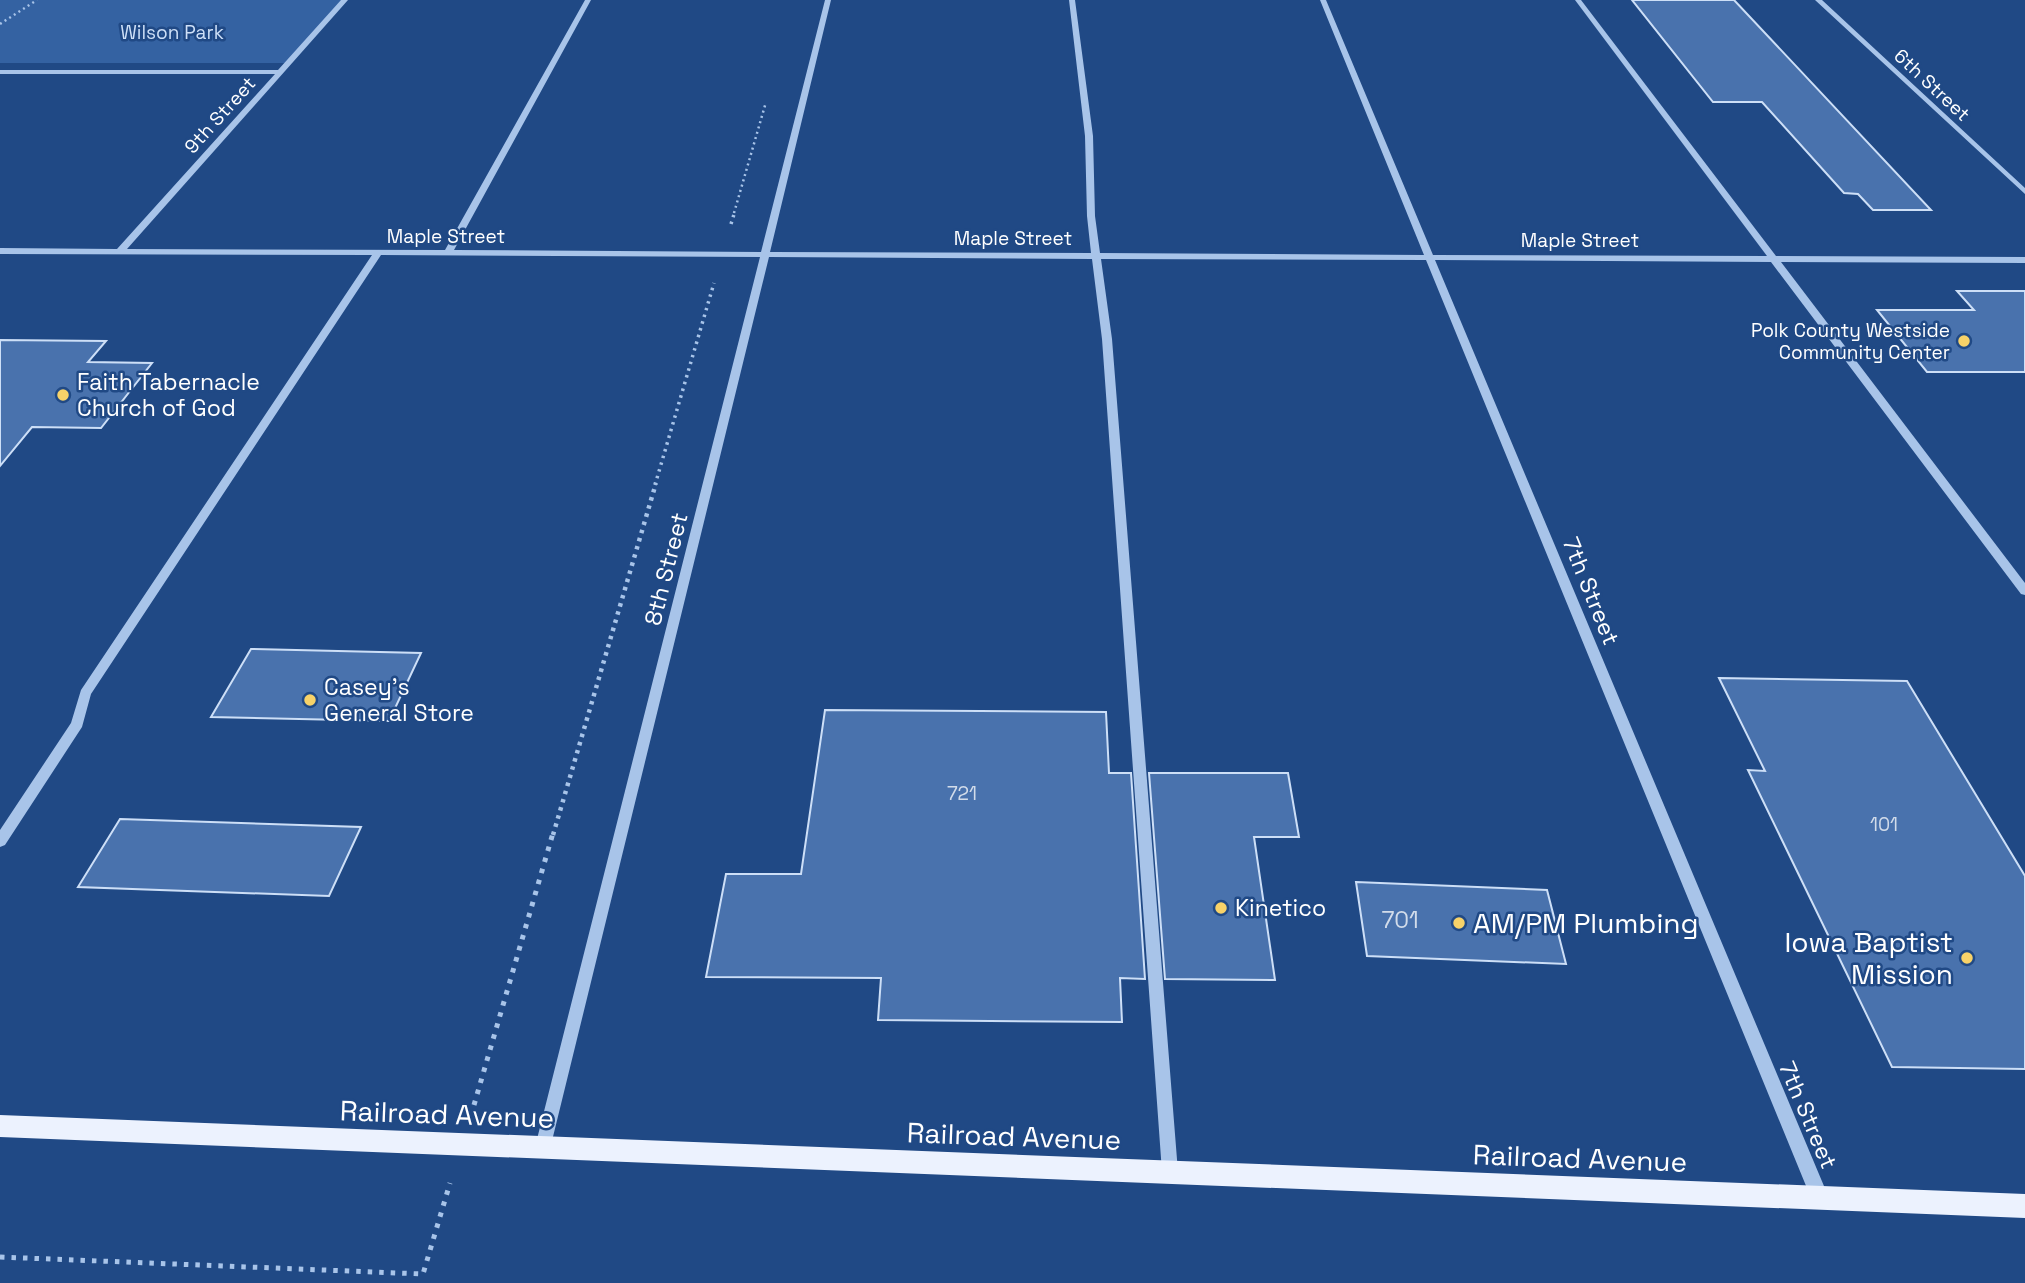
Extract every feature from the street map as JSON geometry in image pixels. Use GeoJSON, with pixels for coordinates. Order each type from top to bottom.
{"type":"FeatureCollection","features":[{"type":"Feature","properties":{"kind":"main road","name":"Railroad Avenue"},"geometry":{"type":"LineString","coordinates":[[0,1126],[2025,1206]]}},
{"type":"Feature","properties":{"kind":"street","name":"9th Street"},"geometry":{"type":"LineString","coordinates":[[119,252],[345,0]]}},
{"type":"Feature","properties":{"kind":"street"},"geometry":{"type":"LineString","coordinates":[[448,253],[588,0]]}},
{"type":"Feature","properties":{"kind":"street","name":"8th Street"},"geometry":{"type":"LineString","coordinates":[[543,1147],[828,0]]}},
{"type":"Feature","properties":{"kind":"street"},"geometry":{"type":"LineString","coordinates":[[1072,0],[1089,136],[1091,216],[1098,256],[1133,670],[1170,1172]]}},
{"type":"Feature","properties":{"kind":"street","name":"7th Street"},"geometry":{"type":"LineString","coordinates":[[1323,0],[1820,1198]]}},
{"type":"Feature","properties":{"kind":"street"},"geometry":{"type":"LineString","coordinates":[[1578,0],[2025,591]]}},
{"type":"Feature","properties":{"kind":"street","name":"6th Street"},"geometry":{"type":"LineString","coordinates":[[1818,0],[2025,192]]}},
{"type":"Feature","properties":{"kind":"street"},"geometry":{"type":"LineString","coordinates":[[0,72],[280,72]]}},
{"type":"Feature","properties":{"kind":"street","name":"Maple Street"},"geometry":{"type":"LineString","coordinates":[[0,251],[2025,260]]}},
{"type":"Feature","properties":{"kind":"street"},"geometry":{"type":"LineString","coordinates":[[0,841],[77,724],[85,693],[378,253]]}},
{"type":"Feature","properties":{"kind":"path"},"geometry":{"type":"LineString","coordinates":[[0,24],[37,0]]}},
{"type":"Feature","properties":{"kind":"path"},"geometry":{"type":"LineString","coordinates":[[730,229],[766,102]]}},
{"type":"Feature","properties":{"kind":"path"},"geometry":{"type":"LineString","coordinates":[[494,1038],[714,282]]}},
{"type":"Feature","properties":{"kind":"path"},"geometry":{"type":"LineString","coordinates":[[0,1257],[423,1274]]}},
{"type":"Feature","properties":{"kind":"green space","name":"Wilson Park"},"geometry":{"type":"Polygon","coordinates":[[[0,0],[345,0],[288,63],[0,63],[0,0]]]}},
{"type":"Feature","properties":{"kind":"building"},"geometry":{"type":"Polygon","coordinates":[[[1632,0],[1734,0],[1931,210],[1873,210],[1858,194],[1844,193],[1762,102],[1713,102],[1632,0]]]}},
{"type":"Feature","properties":{"kind":"building","name":"Polk County Westside Community Center"},"geometry":{"type":"Polygon","coordinates":[[[1957,291],[2025,291],[2025,372],[1927,372],[1877,310],[1974,310],[1957,291]]]}},
{"type":"Feature","properties":{"kind":"building","name":"Faith Tabernacle Church of God"},"geometry":{"type":"Polygon","coordinates":[[[0,340],[106,341],[88,362],[152,363],[101,428],[32,427],[0,466],[0,340]]]}},
{"type":"Feature","properties":{"kind":"building","name":"Casey's General Store"},"geometry":{"type":"Polygon","coordinates":[[[251,649],[421,653],[389,721],[211,717],[251,649]]]}},
{"type":"Feature","properties":{"kind":"building"},"geometry":{"type":"Polygon","coordinates":[[[1719,678],[1907,681],[2025,876],[2025,1069],[1892,1067],[1748,770],[1765,771],[1719,678]]]}},
{"type":"Feature","properties":{"kind":"building"},"geometry":{"type":"Polygon","coordinates":[[[825,710],[1106,712],[1109,773],[1131,773],[1145,979],[1120,978],[1122,1022],[878,1020],[881,978],[706,977],[726,874],[801,874],[825,710]]]}},
{"type":"Feature","properties":{"kind":"building","name":"Kinetico"},"geometry":{"type":"Polygon","coordinates":[[[1149,773],[1288,773],[1299,837],[1254,837],[1275,980],[1165,979],[1149,773]]]}},
{"type":"Feature","properties":{"kind":"building"},"geometry":{"type":"Polygon","coordinates":[[[120,819],[361,827],[329,896],[78,887],[120,819]]]}},
{"type":"Feature","properties":{"kind":"building","name":"AM/PM Plumbing"},"geometry":{"type":"Polygon","coordinates":[[[1356,882],[1547,890],[1566,964],[1367,956],[1356,882]]]}},
{"type":"Feature","properties":{"kind":"place","name":"Polk County Westside Community Center"},"geometry":{"type":"Point","coordinates":[1964,341]}},
{"type":"Feature","properties":{"kind":"place","name":"Faith Tabernacle Church of God"},"geometry":{"type":"Point","coordinates":[63,395]}},
{"type":"Feature","properties":{"kind":"place","name":"Casey's General Store"},"geometry":{"type":"Point","coordinates":[310,700]}},
{"type":"Feature","properties":{"kind":"place","name":"Kinetico"},"geometry":{"type":"Point","coordinates":[1221,908]}},
{"type":"Feature","properties":{"kind":"place","name":"AM/PM Plumbing"},"geometry":{"type":"Point","coordinates":[1459,923]}},
{"type":"Feature","properties":{"kind":"place","name":"Iowa Baptist Mission"},"geometry":{"type":"Point","coordinates":[1967,958]}}]}
